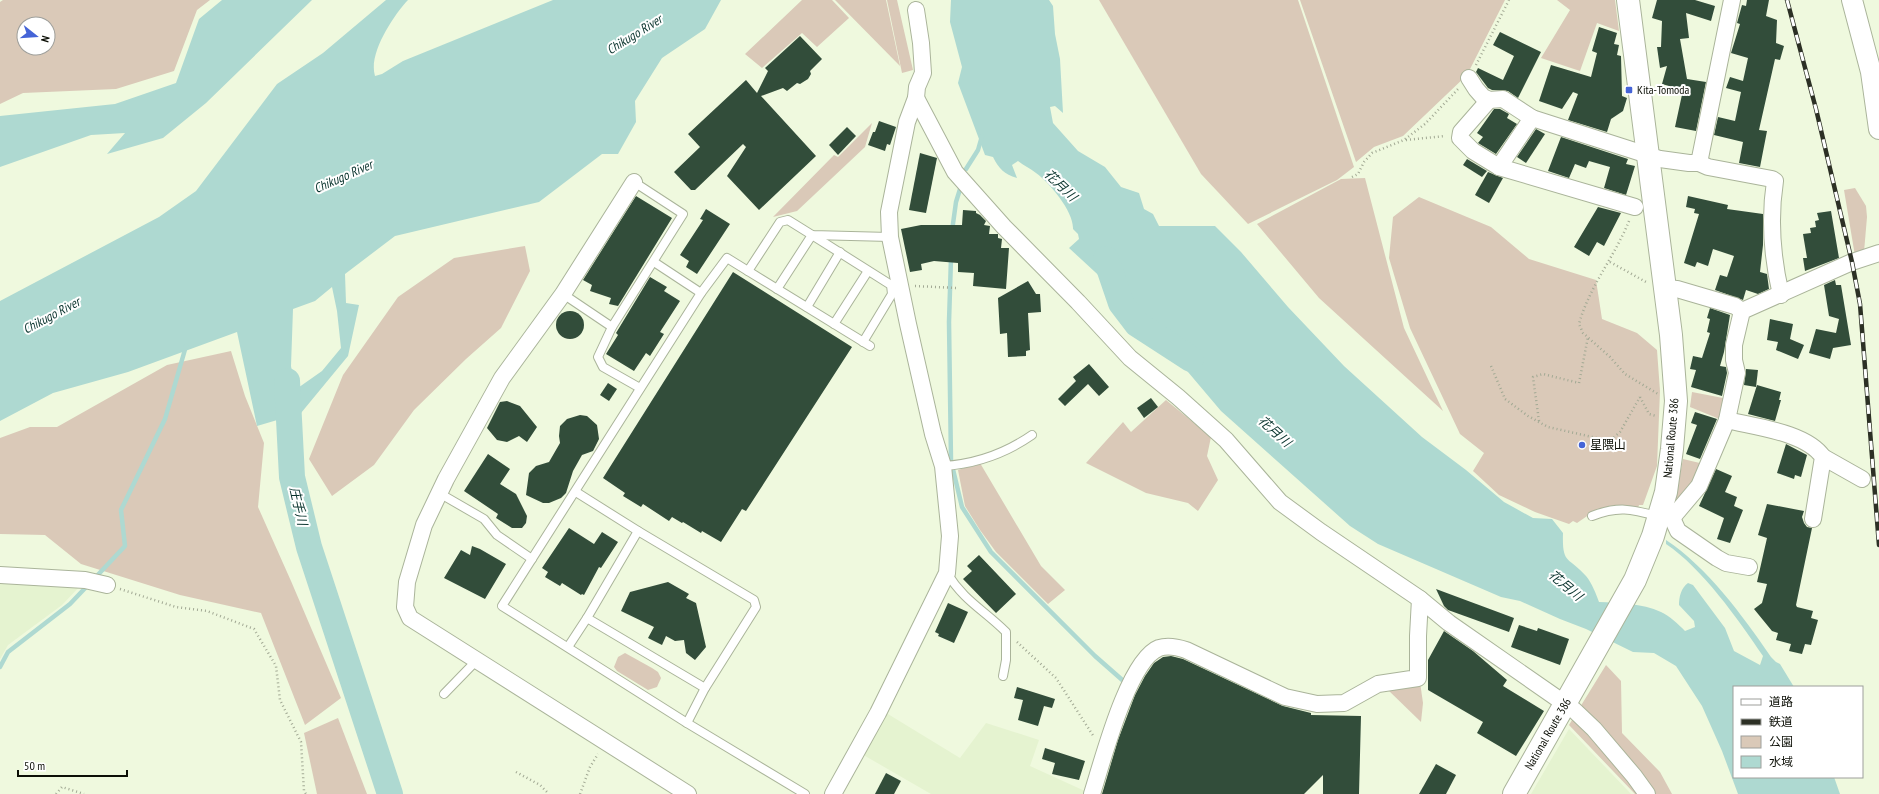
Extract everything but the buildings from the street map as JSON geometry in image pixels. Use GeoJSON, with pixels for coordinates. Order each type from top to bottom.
{"type":"FeatureCollection","features":[{"type":"Feature","properties":{"kind":"highway","name":"National Route 386"},"geometry":{"type":"LineString","coordinates":[[1514,794],[1619,609],[1665,517],[1666,492],[1672,449],[1676,401],[1671,335],[1628,0]]}},
{"type":"Feature","properties":{"kind":"street"},"geometry":{"type":"LineString","coordinates":[[1700,163],[1732,0]]}},
{"type":"Feature","properties":{"kind":"street"},"geometry":{"type":"LineString","coordinates":[[1852,0],[1871,72],[1879,129]]}},
{"type":"Feature","properties":{"kind":"street"},"geometry":{"type":"LineString","coordinates":[[833,794],[878,713],[947,573],[950,536],[949,466],[934,434],[890,237],[890,204],[907,122],[916,98],[917,87],[923,73],[921,43],[916,10]]}},
{"type":"Feature","properties":{"kind":"street"},"geometry":{"type":"LineString","coordinates":[[1469,78],[1476,89],[1489,100],[1503,99],[1532,118],[1648,155],[1668,160],[1700,163],[1708,167],[1772,179],[1775,182],[1771,207],[1772,245],[1775,271],[1781,295]]}},
{"type":"Feature","properties":{"kind":"street"},"geometry":{"type":"LineString","coordinates":[[916,98],[954,172],[1004,227],[1078,302],[1130,358],[1178,397],[1226,440],[1280,502],[1321,532],[1420,599],[1449,623],[1569,698],[1634,776],[1647,794]]}},
{"type":"Feature","properties":{"kind":"street"},"geometry":{"type":"LineString","coordinates":[[1489,100],[1461,132],[1460,138],[1473,150],[1499,167],[1635,207]]}},
{"type":"Feature","properties":{"kind":"street"},"geometry":{"type":"LineString","coordinates":[[1499,167],[1532,118]]}},
{"type":"Feature","properties":{"kind":"street"},"geometry":{"type":"LineString","coordinates":[[634,182],[563,294],[502,378],[439,492],[424,525],[409,575],[404,607],[410,618],[688,794]]}},
{"type":"Feature","properties":{"kind":"street"},"geometry":{"type":"LineString","coordinates":[[1742,311],[1781,295],[1852,262],[1879,253]]}},
{"type":"Feature","properties":{"kind":"street"},"geometry":{"type":"LineString","coordinates":[[1665,288],[1677,289],[1735,306],[1742,311]]}},
{"type":"Feature","properties":{"kind":"street"},"geometry":{"type":"LineString","coordinates":[[1742,311],[1734,345],[1734,360],[1737,373],[1727,420],[1699,486],[1665,517],[1678,531],[1717,558],[1726,563],[1749,567]]}},
{"type":"Feature","properties":{"kind":"street"},"geometry":{"type":"LineString","coordinates":[[1727,420],[1790,435],[1818,450],[1822,457],[1862,479]]}},
{"type":"Feature","properties":{"kind":"street"},"geometry":{"type":"LineString","coordinates":[[1813,519],[1822,457]]}},
{"type":"Feature","properties":{"kind":"street"},"geometry":{"type":"LineString","coordinates":[[0,575],[85,580],[107,584]]}},
{"type":"Feature","properties":{"kind":"street"},"geometry":{"type":"LineString","coordinates":[[1092,794],[1129,685],[1142,663],[1158,648],[1172,646],[1210,660],[1252,682],[1286,697],[1317,704],[1344,703],[1378,684],[1418,678],[1420,599]]}},
{"type":"Feature","properties":{"kind":"lane"},"geometry":{"type":"LineString","coordinates":[[634,182],[683,214],[612,327],[598,357],[604,367],[640,388]]}},
{"type":"Feature","properties":{"kind":"lane"},"geometry":{"type":"LineString","coordinates":[[748,271],[780,222],[788,220],[891,285],[892,294],[866,344],[807,307],[777,289],[727,258],[701,293],[576,492],[502,606],[687,723],[805,794]]}},
{"type":"Feature","properties":{"kind":"lane"},"geometry":{"type":"LineString","coordinates":[[812,235],[890,237]]}},
{"type":"Feature","properties":{"kind":"lane"},"geometry":{"type":"LineString","coordinates":[[777,289],[812,235]]}},
{"type":"Feature","properties":{"kind":"lane"},"geometry":{"type":"LineString","coordinates":[[807,307],[840,252]]}},
{"type":"Feature","properties":{"kind":"lane"},"geometry":{"type":"LineString","coordinates":[[654,262],[701,293]]}},
{"type":"Feature","properties":{"kind":"lane"},"geometry":{"type":"LineString","coordinates":[[834,324],[868,270]]}},
{"type":"Feature","properties":{"kind":"lane"},"geometry":{"type":"LineString","coordinates":[[563,294],[612,327]]}},
{"type":"Feature","properties":{"kind":"lane"},"geometry":{"type":"LineString","coordinates":[[949,466],[998,454],[1020,444],[1032,435]]}},
{"type":"Feature","properties":{"kind":"lane"},"geometry":{"type":"LineString","coordinates":[[439,492],[484,519],[497,535],[532,559]]}},
{"type":"Feature","properties":{"kind":"lane"},"geometry":{"type":"LineString","coordinates":[[576,492],[638,532],[754,600],[756,607],[705,688],[687,723]]}},
{"type":"Feature","properties":{"kind":"lane"},"geometry":{"type":"LineString","coordinates":[[1592,516],[1614,509],[1629,510],[1665,517]]}},
{"type":"Feature","properties":{"kind":"lane"},"geometry":{"type":"LineString","coordinates":[[568,647],[638,532]]}},
{"type":"Feature","properties":{"kind":"lane"},"geometry":{"type":"LineString","coordinates":[[947,573],[956,588],[966,599],[1006,632],[1006,660],[1003,676]]}},
{"type":"Feature","properties":{"kind":"lane"},"geometry":{"type":"LineString","coordinates":[[587,618],[705,688]]}},
{"type":"Feature","properties":{"kind":"lane"},"geometry":{"type":"LineString","coordinates":[[444,694],[477,660]]}},
{"type":"Feature","properties":{"kind":"path"},"geometry":{"type":"LineString","coordinates":[[1484,49],[1509,0]]}},
{"type":"Feature","properties":{"kind":"path"},"geometry":{"type":"LineString","coordinates":[[1352,177],[1358,174],[1364,162],[1372,153],[1404,140],[1425,124],[1469,78]]}},
{"type":"Feature","properties":{"kind":"path"},"geometry":{"type":"LineString","coordinates":[[1404,140],[1446,136],[1460,138]]}},
{"type":"Feature","properties":{"kind":"path"},"geometry":{"type":"LineString","coordinates":[[1635,207],[1610,262],[1584,307],[1579,324],[1583,333],[1610,357],[1625,374],[1663,396]]}},
{"type":"Feature","properties":{"kind":"path"},"geometry":{"type":"LineString","coordinates":[[1610,262],[1654,286],[1665,288]]}},
{"type":"Feature","properties":{"kind":"path"},"geometry":{"type":"LineString","coordinates":[[900,286],[957,288]]}},
{"type":"Feature","properties":{"kind":"path"},"geometry":{"type":"LineString","coordinates":[[1539,422],[1533,377],[1542,374],[1579,383],[1588,337]]}},
{"type":"Feature","properties":{"kind":"path"},"geometry":{"type":"LineString","coordinates":[[1491,366],[1505,399],[1528,416],[1548,427],[1610,441],[1620,432],[1640,397],[1649,414],[1663,417]]}},
{"type":"Feature","properties":{"kind":"path"},"geometry":{"type":"LineString","coordinates":[[107,584],[176,607],[207,611],[254,628],[276,666],[280,700],[301,742],[306,794]]}},
{"type":"Feature","properties":{"kind":"path"},"geometry":{"type":"LineString","coordinates":[[1006,632],[1056,678],[1105,754]]}},
{"type":"Feature","properties":{"kind":"path"},"geometry":{"type":"LineString","coordinates":[[580,794],[590,767],[605,742]]}},
{"type":"Feature","properties":{"kind":"path"},"geometry":{"type":"LineString","coordinates":[[516,772],[540,785],[549,794]]}},
{"type":"Feature","properties":{"kind":"path"},"geometry":{"type":"LineString","coordinates":[[56,794],[62,787],[84,794]]}},
{"type":"Feature","properties":{"kind":"shaded area"},"geometry":{"type":"Polygon","coordinates":[[[0,572],[80,586],[62,605],[8,645],[0,659],[0,572]]]}},
{"type":"Feature","properties":{"kind":"shaded area"},"geometry":{"type":"Polygon","coordinates":[[[883,711],[960,758],[986,723],[1039,740],[1030,766],[1087,792],[1086,794],[931,794],[860,753],[883,711]]]}},
{"type":"Feature","properties":{"kind":"shaded area"},"geometry":{"type":"Polygon","coordinates":[[[1569,729],[1631,794],[1531,794],[1569,729]]]}},
{"type":"Feature","properties":{"kind":"green space"},"geometry":{"type":"Polygon","coordinates":[[[3,0],[210,0],[197,10],[174,71],[116,89],[23,93],[0,104],[0,2],[3,0]]]}},
{"type":"Feature","properties":{"kind":"green space"},"geometry":{"type":"Polygon","coordinates":[[[802,0],[832,0],[849,18],[817,47],[802,33],[762,68],[745,54],[802,0]]]}},
{"type":"Feature","properties":{"kind":"green space"},"geometry":{"type":"Polygon","coordinates":[[[835,0],[886,0],[900,66],[835,0]]]}},
{"type":"Feature","properties":{"kind":"green space"},"geometry":{"type":"Polygon","coordinates":[[[887,0],[897,0],[913,70],[902,73],[887,0]]]}},
{"type":"Feature","properties":{"kind":"green space"},"geometry":{"type":"Polygon","coordinates":[[[1099,0],[1298,0],[1354,167],[1337,180],[1248,224],[1201,174],[1099,0]]]}},
{"type":"Feature","properties":{"kind":"green space"},"geometry":{"type":"Polygon","coordinates":[[[1300,0],[1505,0],[1467,75],[1403,136],[1374,147],[1356,162],[1300,0]]]}},
{"type":"Feature","properties":{"kind":"green space"},"geometry":{"type":"Polygon","coordinates":[[[1557,0],[1615,0],[1619,31],[1597,23],[1580,71],[1541,58],[1570,10],[1557,0]]]}},
{"type":"Feature","properties":{"kind":"green space"},"geometry":{"type":"Polygon","coordinates":[[[872,123],[865,147],[797,211],[773,217],[834,155],[838,157],[872,123]]]}},
{"type":"Feature","properties":{"kind":"green space"},"geometry":{"type":"Polygon","coordinates":[[[1365,178],[1404,328],[1443,411],[1319,298],[1257,224],[1341,179],[1365,178]]]}},
{"type":"Feature","properties":{"kind":"green space"},"geometry":{"type":"Polygon","coordinates":[[[1855,188],[1866,206],[1867,217],[1864,252],[1855,256],[1844,190],[1855,188]]]}},
{"type":"Feature","properties":{"kind":"green space"},"geometry":{"type":"Polygon","coordinates":[[[1419,197],[1491,227],[1529,259],[1596,280],[1602,319],[1637,333],[1657,350],[1660,391],[1657,466],[1643,505],[1639,505],[1638,508],[1593,512],[1577,523],[1573,521],[1569,524],[1535,512],[1499,495],[1473,471],[1484,453],[1460,434],[1410,328],[1389,258],[1393,217],[1419,197]]]}},
{"type":"Feature","properties":{"kind":"green space"},"geometry":{"type":"Polygon","coordinates":[[[525,246],[530,271],[501,328],[466,359],[414,410],[374,465],[332,496],[309,459],[343,375],[398,297],[454,258],[525,246]]]}},
{"type":"Feature","properties":{"kind":"green space"},"geometry":{"type":"Polygon","coordinates":[[[231,351],[245,396],[264,443],[258,507],[341,698],[305,725],[261,613],[180,595],[81,564],[45,535],[0,534],[0,438],[30,427],[57,427],[167,365],[231,351]]]}},
{"type":"Feature","properties":{"kind":"green space"},"geometry":{"type":"Polygon","coordinates":[[[1692,392],[1728,399],[1722,420],[1690,407],[1692,392]]]}},
{"type":"Feature","properties":{"kind":"green space"},"geometry":{"type":"Polygon","coordinates":[[[1166,400],[1211,437],[1207,456],[1218,480],[1198,511],[1188,503],[1146,493],[1086,463],[1123,422],[1131,432],[1166,400]]]}},
{"type":"Feature","properties":{"kind":"green space"},"geometry":{"type":"Polygon","coordinates":[[[1683,459],[1704,464],[1691,490],[1674,507],[1683,459]]]}},
{"type":"Feature","properties":{"kind":"green space"},"geometry":{"type":"Polygon","coordinates":[[[980,463],[1041,566],[1065,590],[1048,604],[996,552],[965,506],[958,470],[980,463]]]}},
{"type":"Feature","properties":{"kind":"green space"},"geometry":{"type":"Polygon","coordinates":[[[625,653],[658,672],[661,678],[657,687],[648,690],[617,671],[614,667],[618,657],[625,653]]]}},
{"type":"Feature","properties":{"kind":"green space"},"geometry":{"type":"Polygon","coordinates":[[[1606,665],[1621,681],[1622,733],[1660,772],[1672,794],[1635,794],[1569,725],[1606,665]]]}},
{"type":"Feature","properties":{"kind":"green space"},"geometry":{"type":"Polygon","coordinates":[[[1420,682],[1423,703],[1421,722],[1386,688],[1420,682]]]}},
{"type":"Feature","properties":{"kind":"green space"},"geometry":{"type":"Polygon","coordinates":[[[338,718],[367,794],[317,794],[304,733],[338,718]]]}},
{"type":"Feature","properties":{"kind":"water"},"geometry":{"type":"Polygon","coordinates":[[[222,0],[312,0],[206,103],[163,138],[107,154],[125,133],[91,135],[0,167],[0,116],[115,104],[176,83],[199,19],[222,0]]]}},
{"type":"Feature","properties":{"kind":"water","name":"Chikugo River"},"geometry":{"type":"Polygon","coordinates":[[[386,0],[408,0],[389,25],[378,47],[375,57],[375,76],[382,74],[403,61],[553,0],[721,0],[705,29],[662,58],[635,101],[636,122],[618,154],[602,154],[539,202],[395,236],[345,274],[346,303],[359,305],[348,356],[301,413],[257,426],[237,332],[128,372],[53,393],[0,421],[0,301],[159,217],[196,191],[277,84],[323,53],[386,0]],[[332,287],[315,301],[293,309],[291,366],[295,390],[322,371],[341,348],[337,311],[332,287]]]}},
{"type":"Feature","properties":{"kind":"water"},"geometry":{"type":"Polygon","coordinates":[[[951,0],[1049,0],[1053,6],[1055,34],[1060,59],[1063,113],[1055,106],[1050,107],[1053,123],[1078,151],[1105,167],[1121,187],[1139,193],[1144,209],[1153,214],[1159,226],[1215,226],[1241,252],[1288,307],[1344,366],[1422,437],[1466,470],[1504,502],[1533,518],[1552,519],[1563,533],[1564,550],[1567,559],[1586,576],[1594,589],[1599,602],[1630,604],[1654,609],[1668,616],[1685,631],[1695,627],[1694,621],[1679,605],[1681,593],[1688,583],[1693,585],[1725,628],[1734,651],[1760,665],[1763,656],[1719,595],[1693,566],[1666,544],[1666,540],[1681,551],[1710,578],[1723,593],[1749,625],[1771,657],[1780,664],[1793,686],[1733,686],[1733,778],[1834,778],[1840,794],[1738,794],[1722,751],[1702,706],[1676,666],[1654,653],[1633,652],[1586,629],[1520,601],[1501,597],[1378,544],[1350,526],[1221,411],[1133,307],[1069,248],[1079,239],[1078,234],[1073,229],[1070,214],[1060,198],[1048,184],[1034,171],[1018,161],[1012,165],[1017,178],[1002,170],[997,165],[993,157],[985,155],[958,83],[962,67],[950,22],[951,0]]]}},
{"type":"Feature","properties":{"kind":"waterway"},"geometry":{"type":"LineString","coordinates":[[966,169],[978,150],[982,136]]}},
{"type":"Feature","properties":{"kind":"waterway"},"geometry":{"type":"LineString","coordinates":[[952,231],[956,202],[961,186]]}},
{"type":"Feature","properties":{"kind":"waterway"},"geometry":{"type":"LineString","coordinates":[[951,258],[949,322],[951,461],[962,507],[991,552],[1095,656],[1128,685]]}},
{"type":"Feature","properties":{"kind":"waterway","name":"花月川"},"geometry":{"type":"LineString","coordinates":[[1106,259],[1121,303],[1137,324],[1191,359]]}},
{"type":"Feature","properties":{"kind":"waterway"},"geometry":{"type":"LineString","coordinates":[[94,579],[125,546],[121,510],[165,419],[186,346]]}},
{"type":"Feature","properties":{"kind":"waterway","name":"庄手川"},"geometry":{"type":"LineString","coordinates":[[287,381],[292,477],[309,547],[390,794]]}},
{"type":"Feature","properties":{"kind":"waterway"},"geometry":{"type":"LineString","coordinates":[[0,667],[8,652],[70,604],[89,584]]}},
{"type":"Feature","properties":{"kind":"railway"},"geometry":{"type":"LineString","coordinates":[[1787,0],[1816,109],[1852,262],[1860,304],[1879,545]]}},
{"type":"Feature","properties":{"kind":"place","name":"Kita-Tomoda"},"geometry":{"type":"Point","coordinates":[1629,90]}},
{"type":"Feature","properties":{"kind":"place","name":"星隈山"},"geometry":{"type":"Point","coordinates":[1582,445]}}]}
